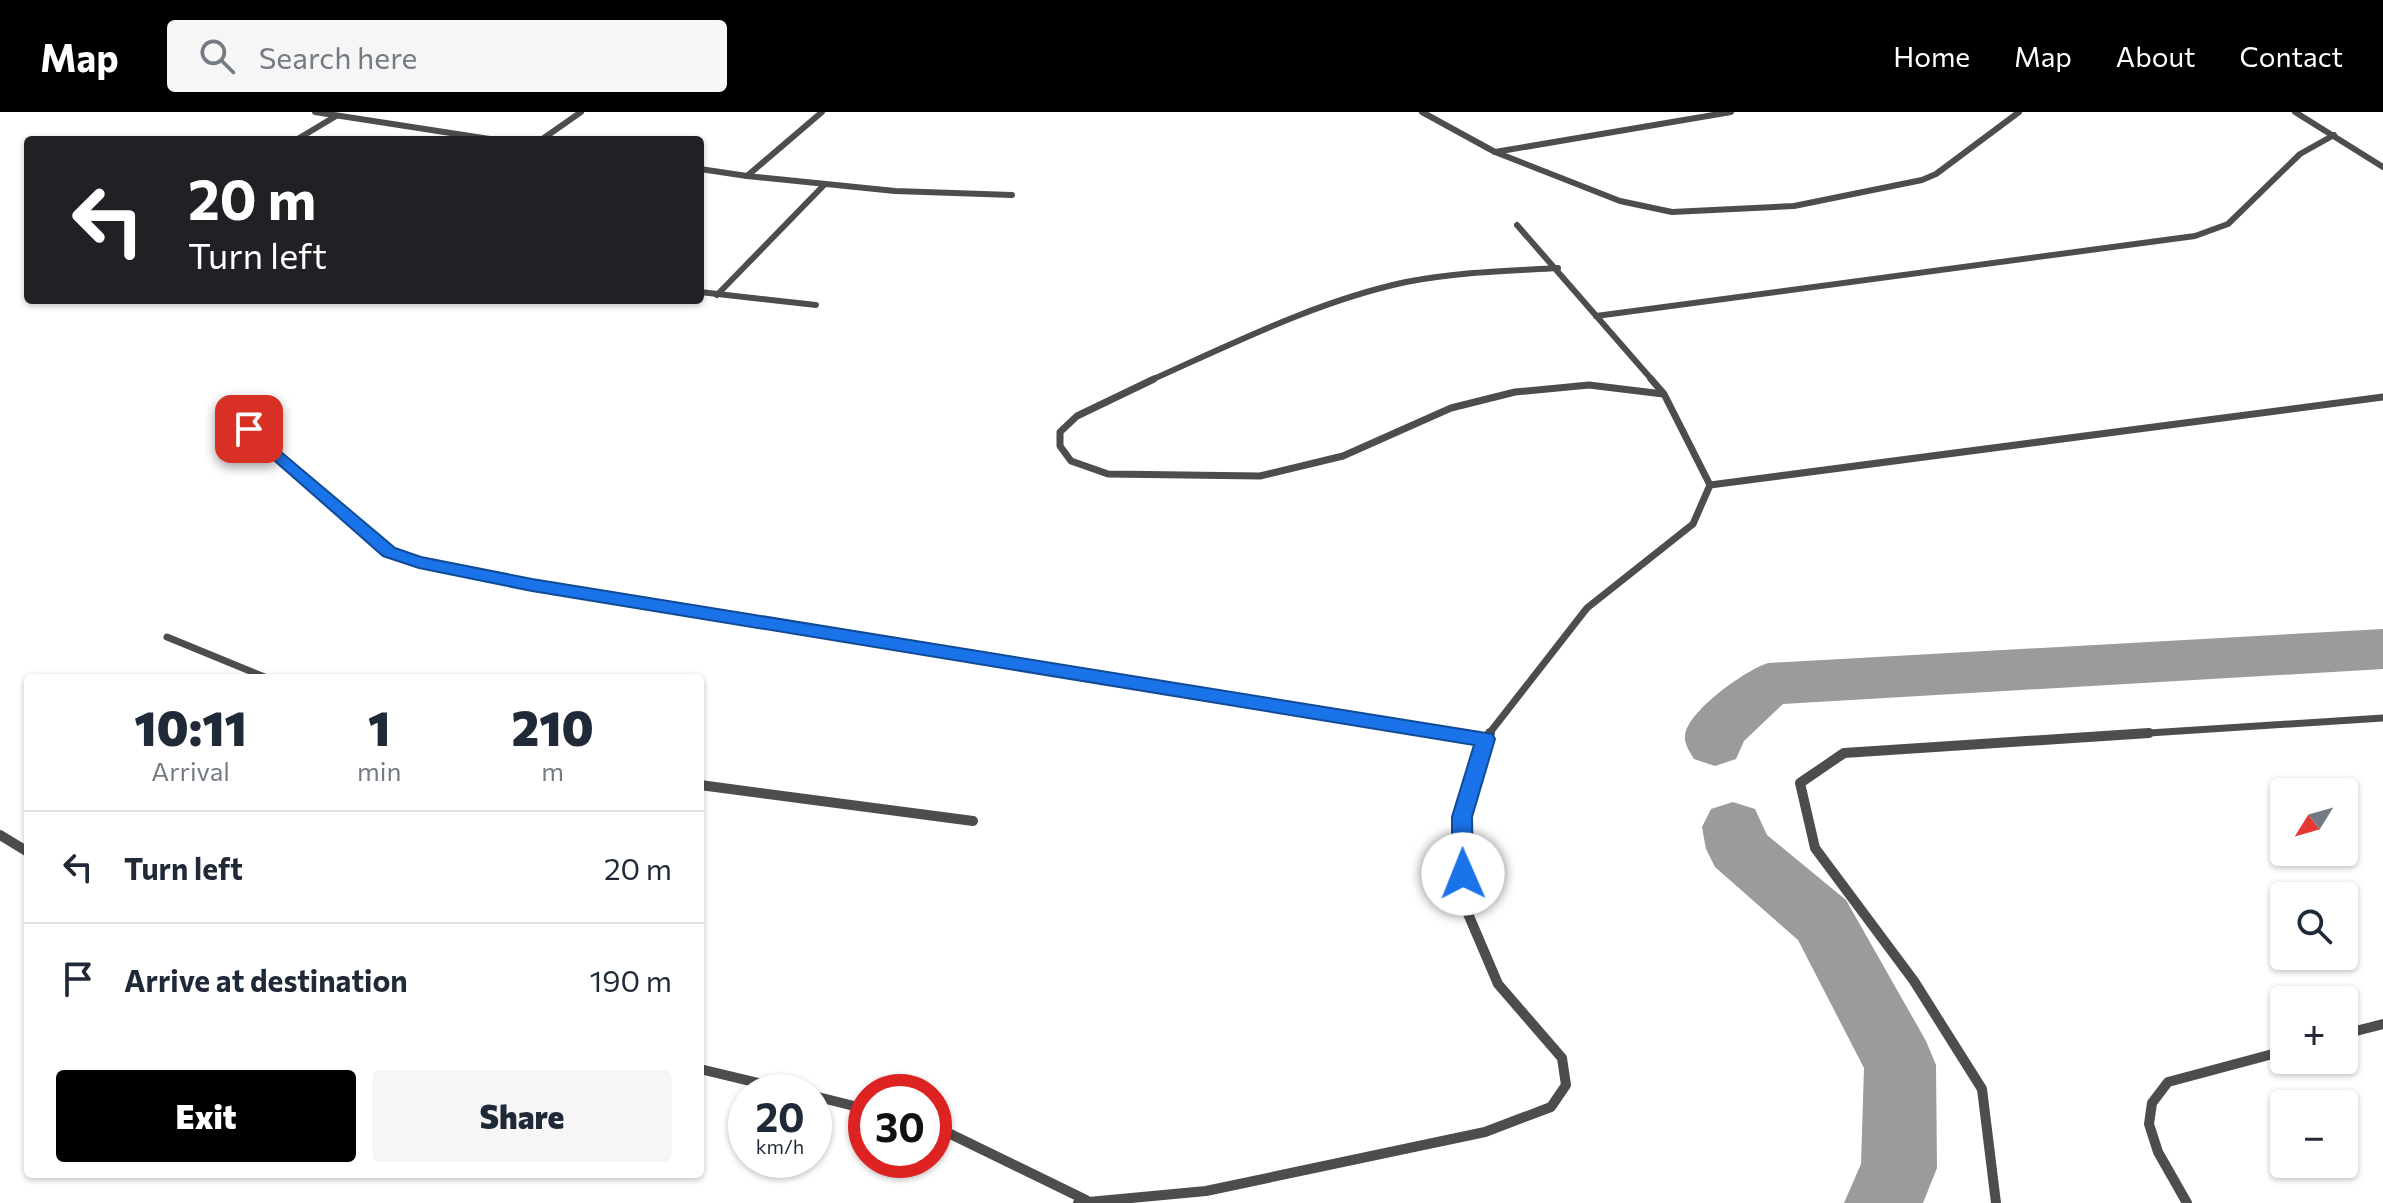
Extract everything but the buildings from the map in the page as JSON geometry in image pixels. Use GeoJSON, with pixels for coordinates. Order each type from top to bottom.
{"type":"FeatureCollection","features":[{"type":"Feature","properties":{"kind":"street"},"geometry":{"type":"LineString","coordinates":[[315,112],[470,136]]}},
{"type":"Feature","properties":{"kind":"street"},"geometry":{"type":"LineString","coordinates":[[303,136],[343,112]]}},
{"type":"Feature","properties":{"kind":"street"},"geometry":{"type":"LineString","coordinates":[[547,136],[581,112]]}},
{"type":"Feature","properties":{"kind":"street"},"geometry":{"type":"LineString","coordinates":[[747,176],[822,112]]}},
{"type":"Feature","properties":{"kind":"street"},"geometry":{"type":"LineString","coordinates":[[1422,112],[1495,152],[1620,201],[1672,212],[1794,206],[1936,174],[2019,112]]}},
{"type":"Feature","properties":{"kind":"street"},"geometry":{"type":"LineString","coordinates":[[1495,152],[1731,112]]}},
{"type":"Feature","properties":{"kind":"street"},"geometry":{"type":"LineString","coordinates":[[2295,112],[2383,167]]}},
{"type":"Feature","properties":{"kind":"street"},"geometry":{"type":"LineString","coordinates":[[1596,316],[2195,236],[2228,224],[2300,154],[2334,135]]}},
{"type":"Feature","properties":{"kind":"street"},"geometry":{"type":"LineString","coordinates":[[704,170],[824,185],[1012,195]]}},
{"type":"Feature","properties":{"kind":"street"},"geometry":{"type":"LineString","coordinates":[[717,295],[824,185]]}},
{"type":"Feature","properties":{"kind":"street"},"geometry":{"type":"LineString","coordinates":[[1517,225],[1558,268],[1664,394],[1710,485]]}},
{"type":"Feature","properties":{"kind":"street"},"geometry":{"type":"LineString","coordinates":[[1558,268],[1450,275],[1385,288],[1317,311],[1107,399],[1077,416],[1060,432],[1060,446],[1071,461],[1108,474],[1260,476],[1343,456],[1451,408],[1515,392],[1589,385],[1664,394]]}},
{"type":"Feature","properties":{"kind":"street"},"geometry":{"type":"LineString","coordinates":[[704,293],[816,305]]}},
{"type":"Feature","properties":{"kind":"street"},"geometry":{"type":"LineString","coordinates":[[1710,485],[2383,397]]}},
{"type":"Feature","properties":{"kind":"street"},"geometry":{"type":"LineString","coordinates":[[249,429],[389,552],[419,563],[548,588],[1485,739]]}},
{"type":"Feature","properties":{"kind":"street"},"geometry":{"type":"LineString","coordinates":[[952,1135],[1082,1202],[1206,1191],[1485,1132],[1551,1107],[1566,1085],[1562,1058],[1498,984],[1463,902],[1462,817],[1485,739],[1587,608],[1693,524],[1710,485]]}},
{"type":"Feature","properties":{"kind":"street"},"geometry":{"type":"LineString","coordinates":[[167,637],[257,674]]}},
{"type":"Feature","properties":{"kind":"street"},"geometry":{"type":"LineString","coordinates":[[1996,1203],[1982,1089],[1914,981],[1815,848],[1800,783],[1844,753],[2383,718]]}},
{"type":"Feature","properties":{"kind":"street"},"geometry":{"type":"LineString","coordinates":[[704,786],[973,821]]}},
{"type":"Feature","properties":{"kind":"street"},"geometry":{"type":"LineString","coordinates":[[0,835],[24,850]]}},
{"type":"Feature","properties":{"kind":"street"},"geometry":{"type":"LineString","coordinates":[[2358,1030],[2383,1024]]}},
{"type":"Feature","properties":{"kind":"street"},"geometry":{"type":"LineString","coordinates":[[2187,1203],[2158,1152],[2149,1124],[2152,1103],[2168,1082],[2270,1055]]}},
{"type":"Feature","properties":{"kind":"street"},"geometry":{"type":"LineString","coordinates":[[704,1070],[728,1076]]}},
{"type":"Feature","properties":{"kind":"waterway"},"geometry":{"type":"LineString","coordinates":[[1715,743],[1714,734],[1768,684],[2383,649]]}},
{"type":"Feature","properties":{"kind":"waterway"},"geometry":{"type":"LineString","coordinates":[[1733,827],[1738,849],[1822,920],[1900,1065],[1899,1168],[1883,1203]]}},
{"type":"Feature","properties":{"kind":"route"},"geometry":{"type":"LineString","coordinates":[[249,429],[389,552],[419,563],[532,585],[1485,739],[1462,817],[1463,874]]}}]}
